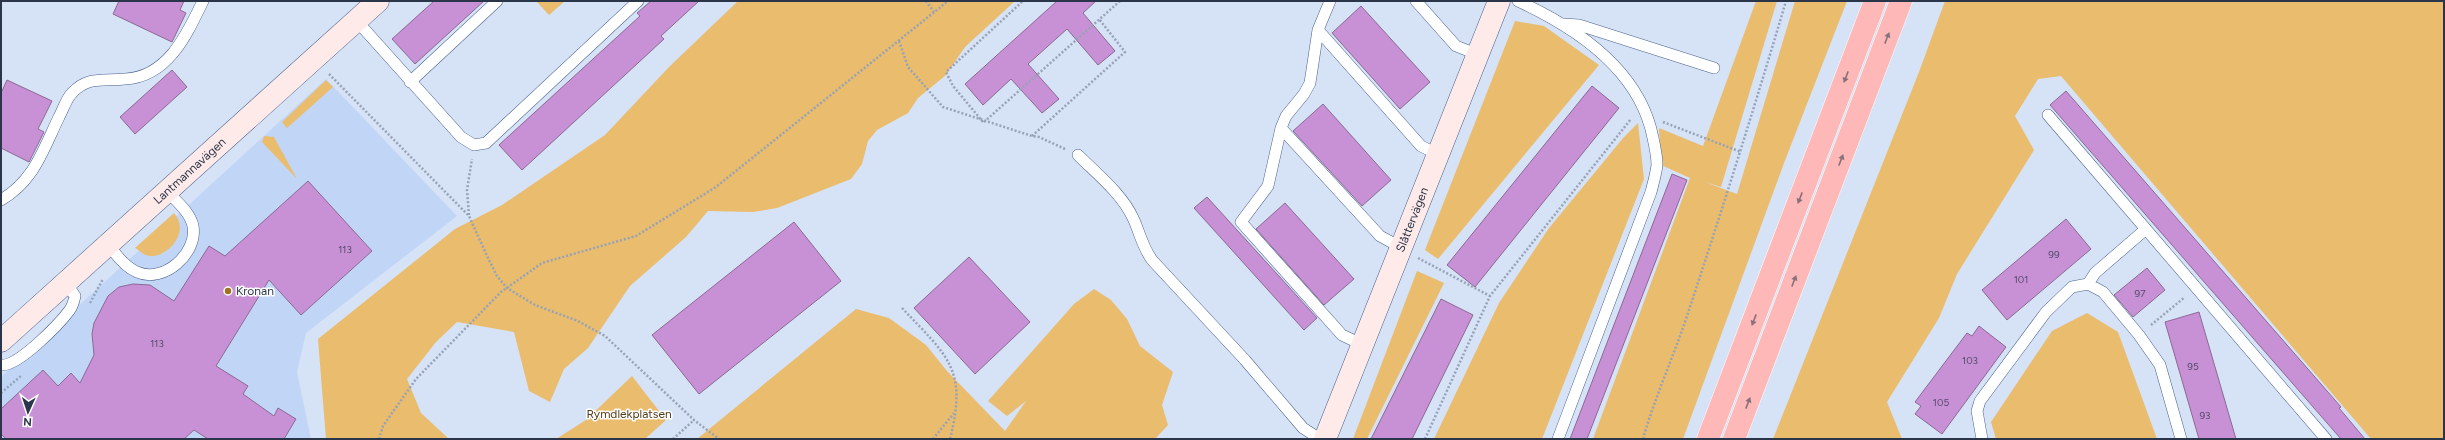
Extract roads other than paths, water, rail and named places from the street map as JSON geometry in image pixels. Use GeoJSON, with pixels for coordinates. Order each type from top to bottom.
{"type":"FeatureCollection","features":[{"type":"Feature","properties":{"kind":"highway"},"geometry":{"type":"LineString","coordinates":[[1708,439],[1875,1]]}},
{"type":"Feature","properties":{"kind":"highway"},"geometry":{"type":"LineString","coordinates":[[1734,439],[1901,1]]}},
{"type":"Feature","properties":{"kind":"street","name":"Lantmannavägen"},"geometry":{"type":"LineString","coordinates":[[1,341],[313,58],[378,1]]}},
{"type":"Feature","properties":{"kind":"street","name":"Slåttervägen"},"geometry":{"type":"LineString","coordinates":[[1325,439],[1363,345],[1410,253],[1439,155],[1499,1]]}},
{"type":"Feature","properties":{"kind":"lane"},"geometry":{"type":"LineString","coordinates":[[1,200],[14,192],[29,178],[70,95],[82,82],[102,79],[127,80],[151,72],[168,59],[185,37],[203,1]]}},
{"type":"Feature","properties":{"kind":"lane"},"geometry":{"type":"LineString","coordinates":[[410,82],[497,1]]}},
{"type":"Feature","properties":{"kind":"lane"},"geometry":{"type":"LineString","coordinates":[[356,20],[410,82],[461,136],[474,144],[486,143],[638,1]]}},
{"type":"Feature","properties":{"kind":"lane"},"geometry":{"type":"LineString","coordinates":[[1330,1],[1318,30],[1310,83],[1304,94],[1286,116],[1281,128],[1268,186],[1241,222],[1342,335],[1363,345]]}},
{"type":"Feature","properties":{"kind":"lane"},"geometry":{"type":"LineString","coordinates":[[1416,1],[1456,46],[1479,55]]}},
{"type":"Feature","properties":{"kind":"lane"},"geometry":{"type":"LineString","coordinates":[[1518,1],[1563,24],[1598,50],[1627,80],[1643,104],[1649,118],[1657,165],[1651,192],[1558,439]]}},
{"type":"Feature","properties":{"kind":"lane"},"geometry":{"type":"LineString","coordinates":[[1563,24],[1579,25],[1714,68]]}},
{"type":"Feature","properties":{"kind":"lane"},"geometry":{"type":"LineString","coordinates":[[1318,30],[1421,146],[1439,155]]}},
{"type":"Feature","properties":{"kind":"lane"},"geometry":{"type":"LineString","coordinates":[[2048,115],[2326,439]]}},
{"type":"Feature","properties":{"kind":"lane"},"geometry":{"type":"LineString","coordinates":[[1281,128],[1380,236],[1410,253]]}},
{"type":"Feature","properties":{"kind":"lane"},"geometry":{"type":"LineString","coordinates":[[1078,156],[1122,200],[1133,218],[1142,246],[1152,260],[1245,360],[1304,428],[1320,439]]}},
{"type":"Feature","properties":{"kind":"lane"},"geometry":{"type":"LineString","coordinates":[[108,244],[118,258],[136,272],[159,274],[170,269],[181,259],[194,237],[189,217],[167,191]]}},
{"type":"Feature","properties":{"kind":"lane"},"geometry":{"type":"LineString","coordinates":[[2088,284],[2095,273],[2146,229]]}},
{"type":"Feature","properties":{"kind":"lane"},"geometry":{"type":"LineString","coordinates":[[1,365],[14,362],[25,354],[69,311],[75,296],[66,282]]}},
{"type":"Feature","properties":{"kind":"lane"},"geometry":{"type":"LineString","coordinates":[[1982,439],[1977,411],[1980,401],[2046,312],[2072,287],[2088,284],[2102,292],[2139,335],[2160,365],[2181,439]]}},
{"type":"Feature","properties":{"kind":"place","name":"Kronan"},"geometry":{"type":"Point","coordinates":[228,291]}},
{"type":"Feature","properties":{"kind":"park label","name":"Rymdlekplatsen"},"geometry":{"type":"Point","coordinates":[629,414]}}]}
